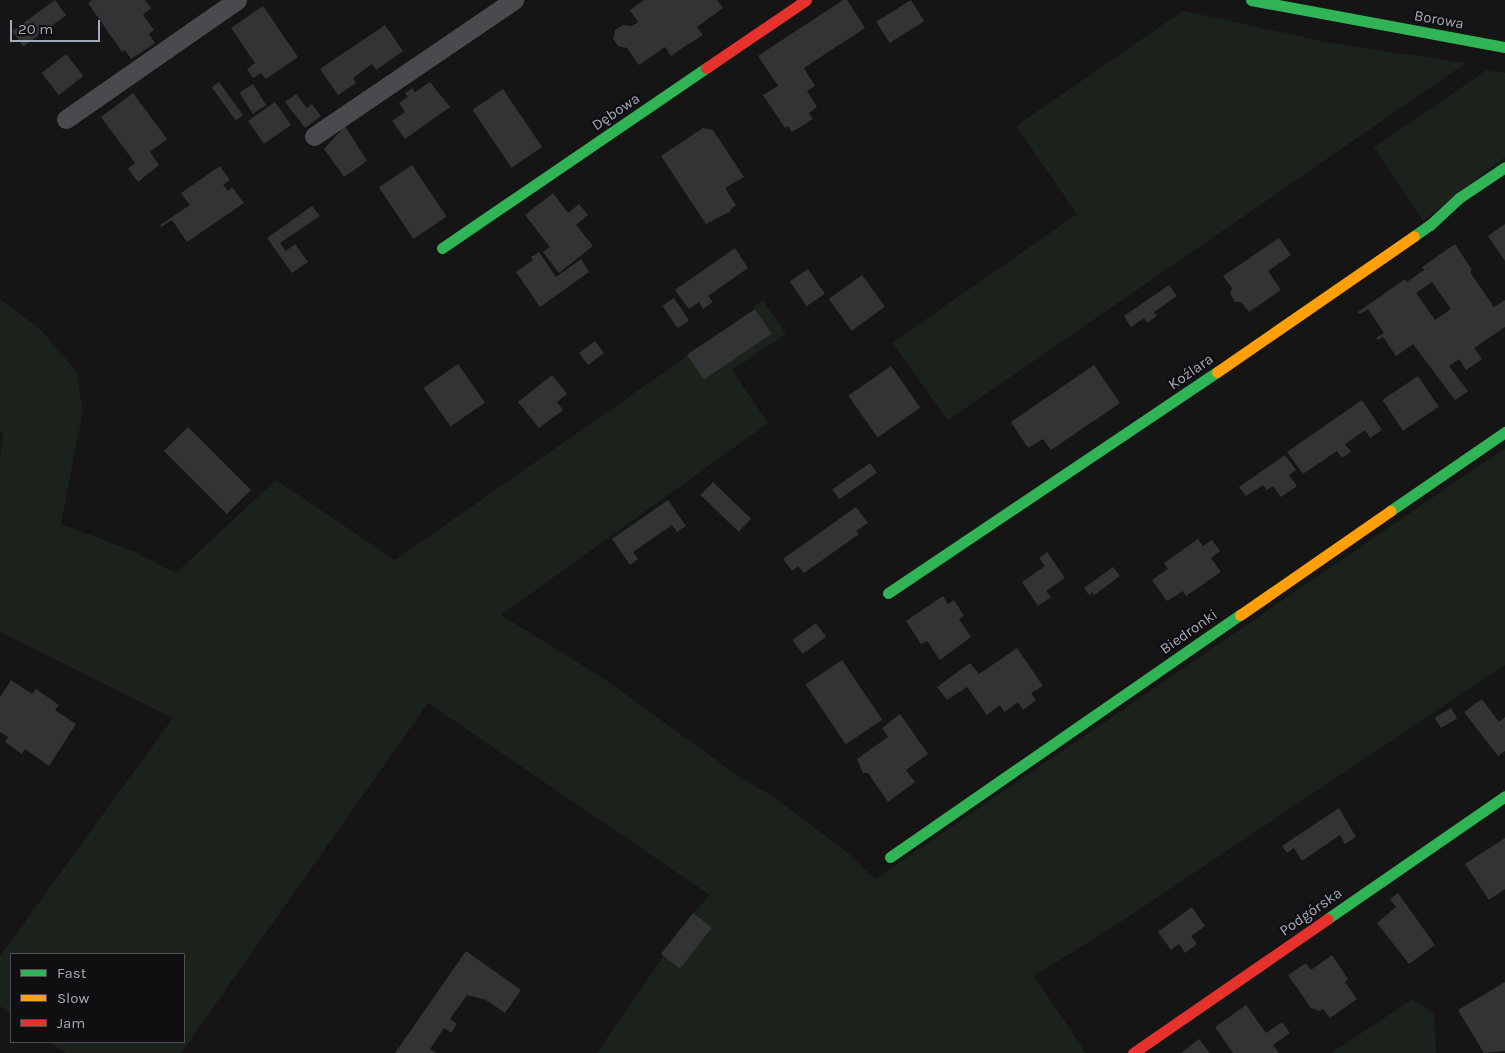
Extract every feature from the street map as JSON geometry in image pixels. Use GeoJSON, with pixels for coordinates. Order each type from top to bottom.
{"type":"FeatureCollection","features":[{"type":"Feature","properties":{"kind":"street","name":"Dębowa"},"geometry":{"type":"LineString","coordinates":[[442,248],[806,0]]}},
{"type":"Feature","properties":{"kind":"street","name":"Borowa"},"geometry":{"type":"LineString","coordinates":[[1251,0],[1505,47]]}},
{"type":"Feature","properties":{"kind":"street","name":"Koźlara"},"geometry":{"type":"LineString","coordinates":[[888,593],[1147,421],[1430,225],[1459,198],[1505,167]]}},
{"type":"Feature","properties":{"kind":"street","name":"Biedronki"},"geometry":{"type":"LineString","coordinates":[[890,857],[1505,432]]}},
{"type":"Feature","properties":{"kind":"street","name":"Podgórska"},"geometry":{"type":"LineString","coordinates":[[1134,1053],[1505,796]]}},
{"type":"Feature","properties":{"kind":"lane"},"geometry":{"type":"LineString","coordinates":[[66,119],[237,0]]}},
{"type":"Feature","properties":{"kind":"lane"},"geometry":{"type":"LineString","coordinates":[[314,136],[514,0]]}},
{"type":"Feature","properties":{"kind":"shaded area"},"geometry":{"type":"Polygon","coordinates":[[[1183,11],[1330,43],[1466,63],[948,420],[892,343],[1077,214],[1016,126],[1183,11]]]}},
{"type":"Feature","properties":{"kind":"shaded area"},"geometry":{"type":"Polygon","coordinates":[[[1487,70],[1505,73],[1505,157],[1423,221],[1374,147],[1487,70]]]}},
{"type":"Feature","properties":{"kind":"shaded area"},"geometry":{"type":"Polygon","coordinates":[[[0,299],[41,330],[76,371],[83,410],[61,524],[133,551],[176,573],[276,480],[395,560],[755,309],[754,306],[763,300],[786,334],[732,370],[768,423],[501,615],[603,678],[738,776],[777,799],[850,855],[875,879],[1505,448],[1505,665],[1122,921],[1034,976],[1086,1053],[597,1053],[693,913],[710,895],[428,703],[181,1053],[66,1053],[51,1043],[185,1043],[185,953],[10,953],[10,1013],[0,1006],[0,956],[173,718],[0,632],[0,456],[3,433],[0,431],[0,299]]]}},
{"type":"Feature","properties":{"kind":"shaded area"},"geometry":{"type":"Polygon","coordinates":[[[1413,999],[1434,1014],[1436,1053],[1331,1053],[1413,999]]]}},
{"type":"Feature","properties":{"kind":"building"},"geometry":{"type":"Polygon","coordinates":[[[55,0],[66,15],[23,47],[12,31],[55,0]]]}},
{"type":"Feature","properties":{"kind":"building"},"geometry":{"type":"Polygon","coordinates":[[[92,0],[145,0],[151,8],[143,15],[154,30],[149,34],[155,43],[131,59],[125,50],[122,52],[88,3],[92,0]]]}},
{"type":"Feature","properties":{"kind":"building"},"geometry":{"type":"Polygon","coordinates":[[[644,0],[717,0],[723,8],[697,27],[703,35],[671,56],[665,47],[639,65],[627,48],[618,46],[613,39],[615,30],[623,25],[632,26],[638,22],[630,10],[644,0]]]}},
{"type":"Feature","properties":{"kind":"building"},"geometry":{"type":"Polygon","coordinates":[[[843,0],[847,0],[865,28],[804,68],[815,86],[807,91],[817,107],[809,113],[813,119],[792,132],[788,126],[785,128],[763,95],[778,86],[758,56],[843,0]]]}},
{"type":"Feature","properties":{"kind":"building"},"geometry":{"type":"Polygon","coordinates":[[[911,0],[924,21],[889,43],[876,22],[911,0]]]}},
{"type":"Feature","properties":{"kind":"building"},"geometry":{"type":"Polygon","coordinates":[[[263,6],[298,57],[266,79],[261,73],[253,78],[247,69],[255,63],[231,28],[263,6]]]}},
{"type":"Feature","properties":{"kind":"building"},"geometry":{"type":"Polygon","coordinates":[[[385,25],[403,51],[376,70],[372,64],[353,78],[356,83],[338,95],[320,69],[385,25]]]}},
{"type":"Feature","properties":{"kind":"building"},"geometry":{"type":"Polygon","coordinates":[[[66,54],[83,76],[59,95],[42,73],[66,54]]]}},
{"type":"Feature","properties":{"kind":"building"},"geometry":{"type":"Polygon","coordinates":[[[219,82],[243,115],[236,120],[212,87],[219,82]]]}},
{"type":"Feature","properties":{"kind":"building"},"geometry":{"type":"Polygon","coordinates":[[[430,82],[450,107],[405,139],[392,121],[405,112],[399,103],[408,97],[405,93],[412,88],[415,92],[430,82]]]}},
{"type":"Feature","properties":{"kind":"building"},"geometry":{"type":"Polygon","coordinates":[[[253,84],[266,105],[253,114],[239,92],[253,84]]]}},
{"type":"Feature","properties":{"kind":"building"},"geometry":{"type":"Polygon","coordinates":[[[503,89],[542,147],[511,168],[472,110],[503,89]]]}},
{"type":"Feature","properties":{"kind":"building"},"geometry":{"type":"Polygon","coordinates":[[[133,93],[167,139],[150,152],[159,165],[138,182],[128,169],[135,163],[101,117],[133,93]]]}},
{"type":"Feature","properties":{"kind":"building"},"geometry":{"type":"Polygon","coordinates":[[[296,94],[307,108],[312,104],[321,116],[305,128],[285,102],[296,94]]]}},
{"type":"Feature","properties":{"kind":"building"},"geometry":{"type":"Polygon","coordinates":[[[275,102],[291,125],[264,144],[248,121],[275,102]]]}},
{"type":"Feature","properties":{"kind":"building"},"geometry":{"type":"Polygon","coordinates":[[[345,126],[367,161],[344,177],[324,149],[345,126]]]}},
{"type":"Feature","properties":{"kind":"building"},"geometry":{"type":"Polygon","coordinates":[[[703,128],[713,130],[744,177],[725,188],[736,205],[731,211],[706,224],[661,156],[703,128]]]}},
{"type":"Feature","properties":{"kind":"building"},"geometry":{"type":"Polygon","coordinates":[[[412,165],[447,216],[414,239],[379,187],[412,165]]]}},
{"type":"Feature","properties":{"kind":"building"},"geometry":{"type":"Polygon","coordinates":[[[220,166],[230,180],[223,185],[228,191],[232,187],[244,203],[187,242],[172,220],[161,227],[160,225],[190,205],[181,193],[220,166]]]}},
{"type":"Feature","properties":{"kind":"building"},"geometry":{"type":"Polygon","coordinates":[[[553,193],[568,213],[579,204],[588,215],[576,225],[593,246],[559,273],[543,252],[550,247],[525,215],[553,193]]]}},
{"type":"Feature","properties":{"kind":"building"},"geometry":{"type":"Polygon","coordinates":[[[312,206],[320,216],[280,243],[286,251],[295,244],[308,262],[292,273],[267,238],[312,206]]]}},
{"type":"Feature","properties":{"kind":"building"},"geometry":{"type":"Polygon","coordinates":[[[1505,224],[1505,261],[1488,236],[1505,224]]]}},
{"type":"Feature","properties":{"kind":"building"},"geometry":{"type":"Polygon","coordinates":[[[1279,238],[1291,255],[1268,271],[1281,290],[1249,312],[1241,302],[1235,302],[1230,294],[1232,288],[1223,276],[1279,238]]]}},
{"type":"Feature","properties":{"kind":"building"},"geometry":{"type":"Polygon","coordinates":[[[1455,244],[1472,270],[1470,272],[1494,307],[1505,300],[1505,327],[1474,348],[1482,359],[1466,370],[1459,359],[1449,366],[1468,391],[1455,400],[1413,344],[1396,356],[1383,337],[1378,340],[1376,338],[1384,333],[1368,309],[1360,314],[1358,312],[1405,279],[1407,282],[1424,270],[1422,267],[1455,244]],[[1432,282],[1416,293],[1435,320],[1451,309],[1432,282]]]}},
{"type":"Feature","properties":{"kind":"building"},"geometry":{"type":"Polygon","coordinates":[[[735,248],[748,268],[708,296],[713,302],[703,309],[699,302],[689,309],[675,290],[735,248]]]}},
{"type":"Feature","properties":{"kind":"building"},"geometry":{"type":"Polygon","coordinates":[[[539,252],[556,277],[581,259],[589,272],[540,307],[516,272],[533,260],[531,257],[539,252]]]}},
{"type":"Feature","properties":{"kind":"building"},"geometry":{"type":"Polygon","coordinates":[[[808,269],[825,294],[807,306],[790,281],[808,269]]]}},
{"type":"Feature","properties":{"kind":"building"},"geometry":{"type":"Polygon","coordinates":[[[862,275],[885,307],[852,331],[829,299],[862,275]]]}},
{"type":"Feature","properties":{"kind":"building"},"geometry":{"type":"Polygon","coordinates":[[[1169,285],[1177,296],[1154,312],[1157,316],[1147,323],[1144,318],[1131,327],[1124,316],[1169,285]]]}},
{"type":"Feature","properties":{"kind":"building"},"geometry":{"type":"Polygon","coordinates":[[[674,298],[689,320],[677,328],[662,306],[674,298]]]}},
{"type":"Feature","properties":{"kind":"building"},"geometry":{"type":"Polygon","coordinates":[[[755,309],[772,334],[704,380],[687,355],[755,309]]]}},
{"type":"Feature","properties":{"kind":"building"},"geometry":{"type":"Polygon","coordinates":[[[595,341],[604,353],[588,365],[579,353],[595,341]]]}},
{"type":"Feature","properties":{"kind":"building"},"geometry":{"type":"Polygon","coordinates":[[[458,364],[485,403],[451,427],[424,388],[458,364]]]}},
{"type":"Feature","properties":{"kind":"building"},"geometry":{"type":"Polygon","coordinates":[[[1094,365],[1120,403],[1051,450],[1043,439],[1028,448],[1011,422],[1094,365]]]}},
{"type":"Feature","properties":{"kind":"building"},"geometry":{"type":"Polygon","coordinates":[[[891,366],[920,408],[878,438],[848,396],[891,366]]]}},
{"type":"Feature","properties":{"kind":"building"},"geometry":{"type":"Polygon","coordinates":[[[552,375],[567,394],[557,402],[563,410],[539,428],[518,402],[552,375]]]}},
{"type":"Feature","properties":{"kind":"building"},"geometry":{"type":"Polygon","coordinates":[[[1418,376],[1439,407],[1403,431],[1382,400],[1418,376]]]}},
{"type":"Feature","properties":{"kind":"building"},"geometry":{"type":"Polygon","coordinates":[[[1362,400],[1382,430],[1370,438],[1365,430],[1345,444],[1351,452],[1342,458],[1337,451],[1303,474],[1287,452],[1362,400]]]}},
{"type":"Feature","properties":{"kind":"building"},"geometry":{"type":"Polygon","coordinates":[[[188,427],[251,490],[227,514],[164,451],[188,427]]]}},
{"type":"Feature","properties":{"kind":"building"},"geometry":{"type":"Polygon","coordinates":[[[1285,455],[1296,470],[1289,475],[1297,486],[1281,497],[1273,486],[1267,490],[1263,485],[1246,496],[1239,487],[1285,455]]]}},
{"type":"Feature","properties":{"kind":"building"},"geometry":{"type":"Polygon","coordinates":[[[870,463],[877,473],[839,499],[832,489],[870,463]]]}},
{"type":"Feature","properties":{"kind":"building"},"geometry":{"type":"Polygon","coordinates":[[[713,482],[751,519],[739,532],[700,495],[713,482]]]}},
{"type":"Feature","properties":{"kind":"building"},"geometry":{"type":"Polygon","coordinates":[[[668,500],[686,526],[677,532],[672,525],[633,552],[638,559],[630,565],[612,539],[668,500]]]}},
{"type":"Feature","properties":{"kind":"building"},"geometry":{"type":"Polygon","coordinates":[[[856,507],[868,523],[856,531],[859,534],[804,573],[798,566],[792,571],[783,559],[856,507]]]}},
{"type":"Feature","properties":{"kind":"building"},"geometry":{"type":"Polygon","coordinates":[[[1198,539],[1203,546],[1212,540],[1220,551],[1211,558],[1221,572],[1186,596],[1183,591],[1167,601],[1152,580],[1168,569],[1164,563],[1198,539]]]}},
{"type":"Feature","properties":{"kind":"building"},"geometry":{"type":"Polygon","coordinates":[[[1047,552],[1065,578],[1046,591],[1051,597],[1038,606],[1022,582],[1045,566],[1039,558],[1047,552]]]}},
{"type":"Feature","properties":{"kind":"building"},"geometry":{"type":"Polygon","coordinates":[[[1113,567],[1120,576],[1094,595],[1092,592],[1089,595],[1084,588],[1113,567]]]}},
{"type":"Feature","properties":{"kind":"building"},"geometry":{"type":"Polygon","coordinates":[[[943,596],[948,604],[954,600],[964,616],[959,619],[971,637],[940,660],[927,641],[921,644],[906,621],[943,596]]]}},
{"type":"Feature","properties":{"kind":"building"},"geometry":{"type":"Polygon","coordinates":[[[816,623],[826,637],[803,654],[793,640],[816,623]]]}},
{"type":"Feature","properties":{"kind":"building"},"geometry":{"type":"Polygon","coordinates":[[[1017,648],[1043,686],[1031,693],[1036,700],[1023,710],[1018,702],[1004,712],[1000,705],[987,715],[967,687],[947,700],[937,687],[970,663],[979,674],[1017,648]]]}},
{"type":"Feature","properties":{"kind":"building"},"geometry":{"type":"Polygon","coordinates":[[[842,660],[882,720],[846,744],[806,685],[842,660]]]}},
{"type":"Feature","properties":{"kind":"building"},"geometry":{"type":"Polygon","coordinates":[[[11,680],[32,694],[36,689],[59,705],[55,710],[76,724],[49,766],[25,749],[22,754],[5,742],[8,737],[0,732],[0,697],[11,680]]]}},
{"type":"Feature","properties":{"kind":"building"},"geometry":{"type":"Polygon","coordinates":[[[1482,699],[1499,722],[1505,717],[1505,751],[1498,756],[1464,712],[1482,699]]]}},
{"type":"Feature","properties":{"kind":"building"},"geometry":{"type":"Polygon","coordinates":[[[1451,708],[1457,718],[1441,728],[1435,718],[1451,708]]]}},
{"type":"Feature","properties":{"kind":"building"},"geometry":{"type":"Polygon","coordinates":[[[900,714],[928,754],[906,770],[915,782],[888,802],[868,773],[863,773],[857,759],[888,737],[882,728],[900,714]]]}},
{"type":"Feature","properties":{"kind":"building"},"geometry":{"type":"Polygon","coordinates":[[[1339,808],[1356,837],[1345,844],[1340,835],[1302,861],[1294,848],[1287,853],[1282,846],[1339,808]]]}},
{"type":"Feature","properties":{"kind":"building"},"geometry":{"type":"Polygon","coordinates":[[[1505,838],[1505,889],[1489,900],[1465,864],[1505,838]]]}},
{"type":"Feature","properties":{"kind":"building"},"geometry":{"type":"Polygon","coordinates":[[[1398,893],[1435,945],[1409,964],[1377,923],[1396,907],[1390,899],[1398,893]]]}},
{"type":"Feature","properties":{"kind":"building"},"geometry":{"type":"Polygon","coordinates":[[[1192,907],[1205,926],[1191,936],[1197,944],[1185,953],[1179,944],[1171,950],[1158,932],[1192,907]]]}},
{"type":"Feature","properties":{"kind":"building"},"geometry":{"type":"Polygon","coordinates":[[[693,913],[712,928],[680,969],[661,954],[693,913]]]}},
{"type":"Feature","properties":{"kind":"building"},"geometry":{"type":"Polygon","coordinates":[[[466,951],[521,990],[505,1013],[486,1000],[467,995],[450,1019],[457,1024],[451,1033],[444,1028],[430,1049],[436,1053],[395,1053],[466,951]]]}},
{"type":"Feature","properties":{"kind":"building"},"geometry":{"type":"Polygon","coordinates":[[[1332,955],[1348,979],[1345,982],[1357,999],[1330,1018],[1323,1009],[1320,1011],[1311,1008],[1288,975],[1306,963],[1311,970],[1332,955]]]}},
{"type":"Feature","properties":{"kind":"building"},"geometry":{"type":"Polygon","coordinates":[[[1505,982],[1505,1051],[1484,1053],[1458,1010],[1505,982]]]}},
{"type":"Feature","properties":{"kind":"building"},"geometry":{"type":"Polygon","coordinates":[[[1246,1005],[1266,1033],[1282,1022],[1290,1033],[1273,1045],[1279,1053],[1233,1053],[1215,1027],[1246,1005]]]}},
{"type":"Feature","properties":{"kind":"building"},"geometry":{"type":"Polygon","coordinates":[[[1199,1039],[1210,1053],[1181,1053],[1199,1039]]]}},
{"type":"Feature","properties":{"kind":"traffic: fast"},"geometry":{"type":"LineString","coordinates":[[1251,0],[1505,47]]}},
{"type":"Feature","properties":{"kind":"traffic: fast"},"geometry":{"type":"LineString","coordinates":[[442,248],[706,68]]}},
{"type":"Feature","properties":{"kind":"traffic: fast"},"geometry":{"type":"LineString","coordinates":[[1414,236],[1430,225],[1459,198],[1505,167]]}},
{"type":"Feature","properties":{"kind":"traffic: fast"},"geometry":{"type":"LineString","coordinates":[[888,593],[1217,372]]}},
{"type":"Feature","properties":{"kind":"traffic: fast"},"geometry":{"type":"LineString","coordinates":[[1390,511],[1505,432]]}},
{"type":"Feature","properties":{"kind":"traffic: fast"},"geometry":{"type":"LineString","coordinates":[[890,857],[1240,615]]}},
{"type":"Feature","properties":{"kind":"traffic: fast"},"geometry":{"type":"LineString","coordinates":[[1327,919],[1505,796]]}},
{"type":"Feature","properties":{"kind":"traffic: slow"},"geometry":{"type":"LineString","coordinates":[[1217,372],[1414,236]]}},
{"type":"Feature","properties":{"kind":"traffic: slow"},"geometry":{"type":"LineString","coordinates":[[1240,615],[1390,511]]}},
{"type":"Feature","properties":{"kind":"traffic: jam"},"geometry":{"type":"LineString","coordinates":[[706,68],[806,0]]}},
{"type":"Feature","properties":{"kind":"traffic: jam"},"geometry":{"type":"LineString","coordinates":[[1133,1053],[1327,919]]}}]}
